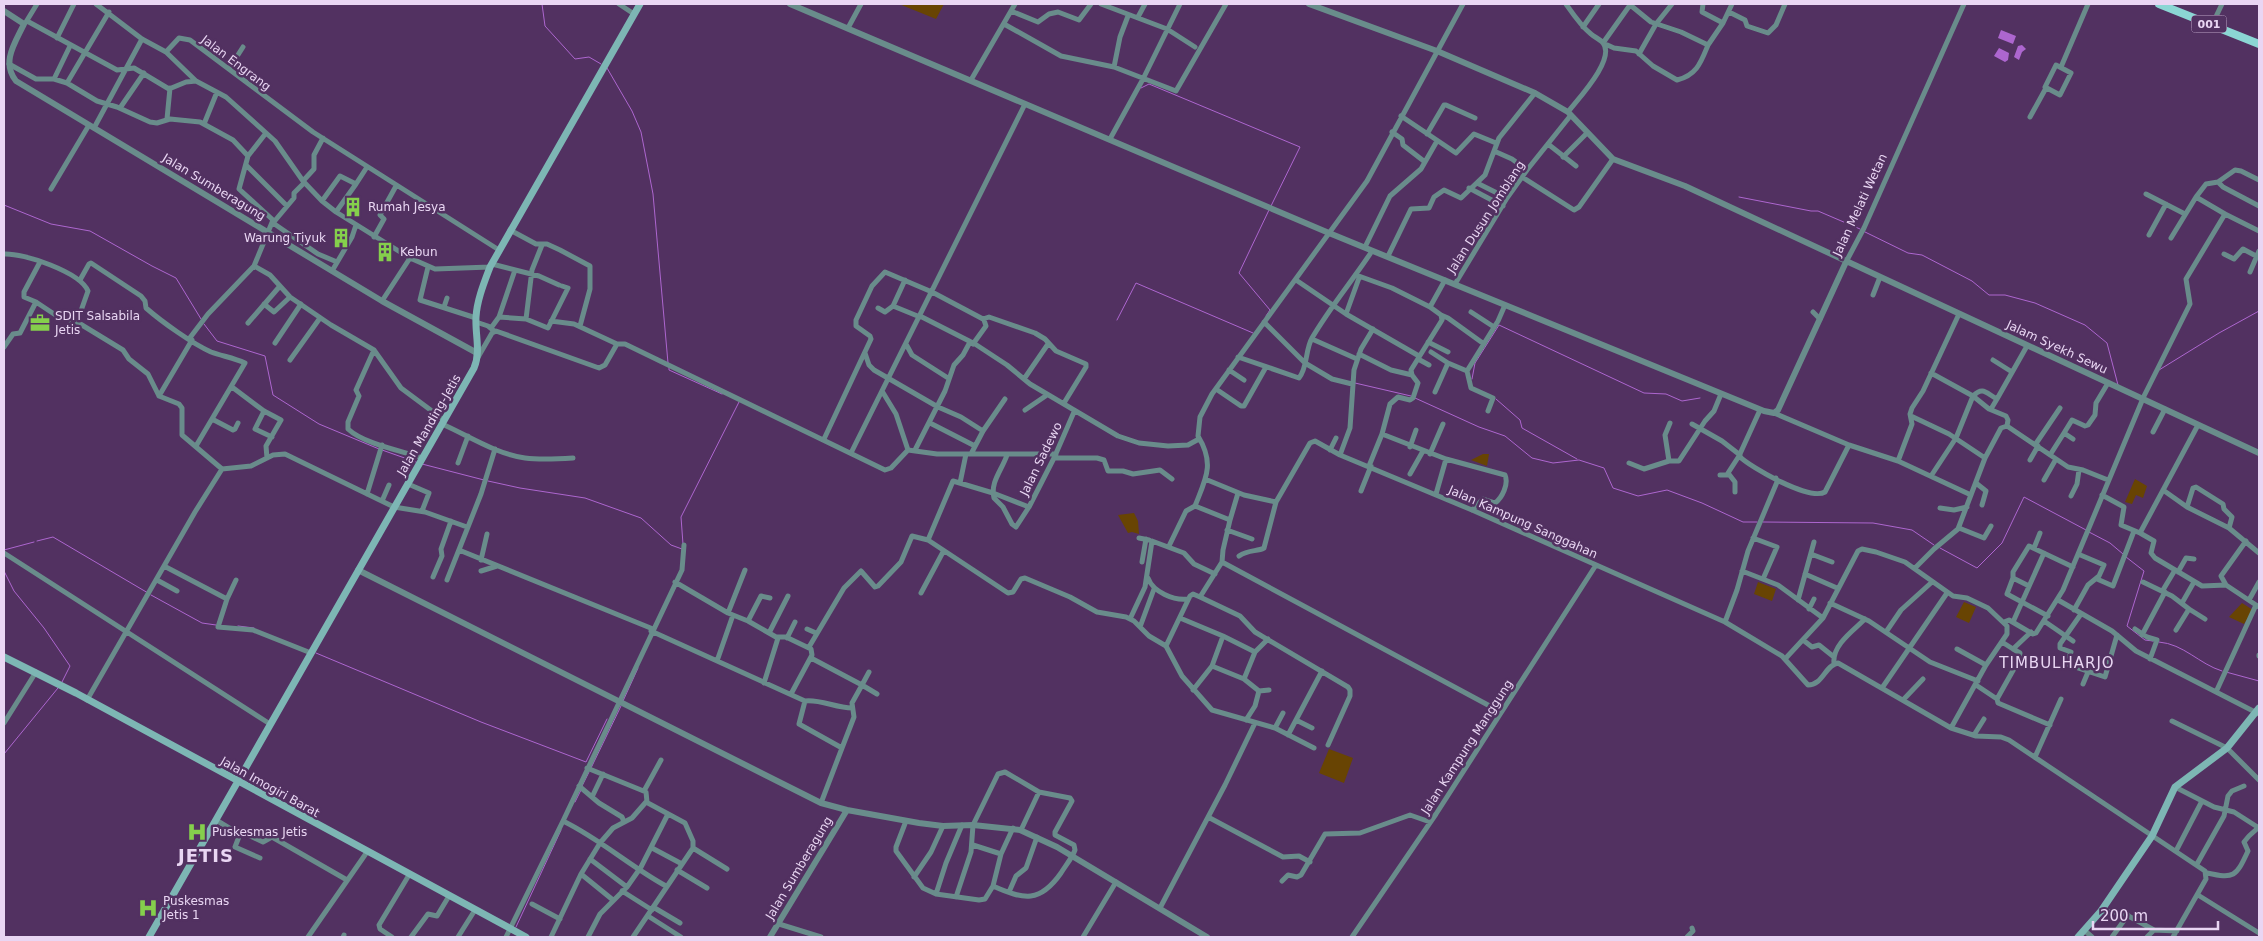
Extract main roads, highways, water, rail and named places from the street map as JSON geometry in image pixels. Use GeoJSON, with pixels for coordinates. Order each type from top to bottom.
{"type":"FeatureCollection","features":[{"type":"Feature","properties":{"kind":"main road","name":"Jalan Manding-Jetis"},"geometry":{"type":"LineString","coordinates":[[149,937],[443,422],[477,356],[476,320],[478,300],[491,265],[640,4]]}},
{"type":"Feature","properties":{"kind":"main road","name":"001"},"geometry":{"type":"LineString","coordinates":[[2159,4],[2259,44]]}},
{"type":"Feature","properties":{"kind":"main road","name":"Jalan Imogiri Barat"},"geometry":{"type":"LineString","coordinates":[[4,657],[36,672],[526,937]]}},
{"type":"Feature","properties":{"kind":"main road"},"geometry":{"type":"LineString","coordinates":[[2078,937],[2101,911],[2152,836],[2175,787],[2227,748],[2258,711]]}},
{"type":"Feature","properties":{"kind":"waterway"},"geometry":{"type":"LineString","coordinates":[[542,4],[545,26],[575,59],[589,57],[601,64]]}},
{"type":"Feature","properties":{"kind":"waterway"},"geometry":{"type":"LineString","coordinates":[[607,68],[632,111],[641,132],[653,194],[668,363]]}},
{"type":"Feature","properties":{"kind":"waterway"},"geometry":{"type":"LineString","coordinates":[[1141,88],[1149,84],[1300,147],[1271,206]]}},
{"type":"Feature","properties":{"kind":"waterway"},"geometry":{"type":"LineString","coordinates":[[1739,197],[1818,211],[1860,229]]}},
{"type":"Feature","properties":{"kind":"waterway"},"geometry":{"type":"LineString","coordinates":[[4,205],[51,224],[90,231],[176,278],[201,319]]}},
{"type":"Feature","properties":{"kind":"waterway"},"geometry":{"type":"LineString","coordinates":[[1266,316],[1270,310],[1239,273],[1269,210]]}},
{"type":"Feature","properties":{"kind":"waterway"},"geometry":{"type":"LineString","coordinates":[[1863,231],[1908,253],[1922,255],[1972,281],[1989,295],[2005,295],[2035,303],[2085,325],[2107,343],[2118,385]]}},
{"type":"Feature","properties":{"kind":"waterway"},"geometry":{"type":"LineString","coordinates":[[1117,320],[1136,283],[1253,333]]}},
{"type":"Feature","properties":{"kind":"waterway"},"geometry":{"type":"LineString","coordinates":[[2159,370],[2259,311]]}},
{"type":"Feature","properties":{"kind":"waterway"},"geometry":{"type":"LineString","coordinates":[[204,324],[217,341],[265,356],[273,395],[319,424],[379,449]]}},
{"type":"Feature","properties":{"kind":"waterway"},"geometry":{"type":"LineString","coordinates":[[1472,379],[1475,363],[1499,325],[1644,393],[1666,394],[1682,401],[1700,398]]}},
{"type":"Feature","properties":{"kind":"waterway"},"geometry":{"type":"LineString","coordinates":[[669,367],[669,370],[722,394]]}},
{"type":"Feature","properties":{"kind":"waterway"},"geometry":{"type":"LineString","coordinates":[[1355,383],[1411,396]]}},
{"type":"Feature","properties":{"kind":"waterway"},"geometry":{"type":"LineString","coordinates":[[1415,398],[1479,427],[1505,436],[1532,458],[1553,463],[1579,460],[1604,468],[1613,488],[1638,496],[1667,490],[1702,503],[1743,522],[1757,522]]}},
{"type":"Feature","properties":{"kind":"waterway"},"geometry":{"type":"LineString","coordinates":[[1496,399],[1520,420],[1522,428],[1577,459]]}},
{"type":"Feature","properties":{"kind":"waterway"},"geometry":{"type":"LineString","coordinates":[[683,544],[681,517],[739,402]]}},
{"type":"Feature","properties":{"kind":"waterway"},"geometry":{"type":"LineString","coordinates":[[382,450],[416,462]]}},
{"type":"Feature","properties":{"kind":"waterway"},"geometry":{"type":"LineString","coordinates":[[422,464],[484,480]]}},
{"type":"Feature","properties":{"kind":"waterway"},"geometry":{"type":"LineString","coordinates":[[488,481],[585,498],[641,518],[671,545],[682,549]]}},
{"type":"Feature","properties":{"kind":"waterway"},"geometry":{"type":"LineString","coordinates":[[1940,548],[1977,568],[2002,543],[2024,497],[2086,530]]}},
{"type":"Feature","properties":{"kind":"waterway"},"geometry":{"type":"LineString","coordinates":[[1763,522],[1873,523],[1912,530],[1934,545]]}},
{"type":"Feature","properties":{"kind":"waterway"},"geometry":{"type":"LineString","coordinates":[[2089,532],[2110,543],[2123,554]]}},
{"type":"Feature","properties":{"kind":"waterway"},"geometry":{"type":"LineString","coordinates":[[37,541],[53,537],[148,593]]}},
{"type":"Feature","properties":{"kind":"waterway"},"geometry":{"type":"LineString","coordinates":[[4,550],[34,542]]}},
{"type":"Feature","properties":{"kind":"waterway"},"geometry":{"type":"LineString","coordinates":[[2126,557],[2144,571],[2127,626],[2145,640],[2153,641]]}},
{"type":"Feature","properties":{"kind":"waterway"},"geometry":{"type":"LineString","coordinates":[[4,571],[14,591],[44,628],[70,666],[62,682]]}},
{"type":"Feature","properties":{"kind":"waterway"},"geometry":{"type":"LineString","coordinates":[[151,595],[202,623],[216,625]]}},
{"type":"Feature","properties":{"kind":"waterway"},"geometry":{"type":"LineString","coordinates":[[238,626],[254,628]]}},
{"type":"Feature","properties":{"kind":"waterway"},"geometry":{"type":"LineString","coordinates":[[2159,642],[2176,646],[2222,671]]}},
{"type":"Feature","properties":{"kind":"waterway"},"geometry":{"type":"LineString","coordinates":[[316,653],[481,722],[586,762],[607,719]]}},
{"type":"Feature","properties":{"kind":"waterway"},"geometry":{"type":"LineString","coordinates":[[623,701],[638,668]]}},
{"type":"Feature","properties":{"kind":"waterway"},"geometry":{"type":"LineString","coordinates":[[2226,672],[2259,681]]}},
{"type":"Feature","properties":{"kind":"waterway"},"geometry":{"type":"LineString","coordinates":[[4,754],[58,688]]}},
{"type":"Feature","properties":{"kind":"waterway"},"geometry":{"type":"LineString","coordinates":[[591,768],[621,706]]}},
{"type":"Feature","properties":{"kind":"waterway"},"geometry":{"type":"LineString","coordinates":[[582,786],[589,772]]}},
{"type":"Feature","properties":{"kind":"waterway"},"geometry":{"type":"LineString","coordinates":[[575,802],[581,790]]}},
{"type":"Feature","properties":{"kind":"waterway"},"geometry":{"type":"LineString","coordinates":[[516,927],[561,830]]}},
{"type":"Feature","properties":{"kind":"place","name":"Rumah Jesya"},"geometry":{"type":"Point","coordinates":[353,207]}},
{"type":"Feature","properties":{"kind":"place","name":"Warung Tiyuk"},"geometry":{"type":"Point","coordinates":[341,238]}},
{"type":"Feature","properties":{"kind":"place","name":"Kebun"},"geometry":{"type":"Point","coordinates":[385,252]}},
{"type":"Feature","properties":{"kind":"place","name":"SDIT Salsabila Jetis"},"geometry":{"type":"Point","coordinates":[40,323]}},
{"type":"Feature","properties":{"kind":"place","name":"Puskesmas Jetis"},"geometry":{"type":"Point","coordinates":[197,832]}},
{"type":"Feature","properties":{"kind":"place","name":"Puskesmas Jetis 1"},"geometry":{"type":"Point","coordinates":[148,908]}},
{"type":"Feature","properties":{"kind":"district","name":"TIMBULHARJO"},"geometry":{"type":"Point","coordinates":[2057,663]}},
{"type":"Feature","properties":{"kind":"district","name":"JETIS"},"geometry":{"type":"Point","coordinates":[206,856]}}]}
